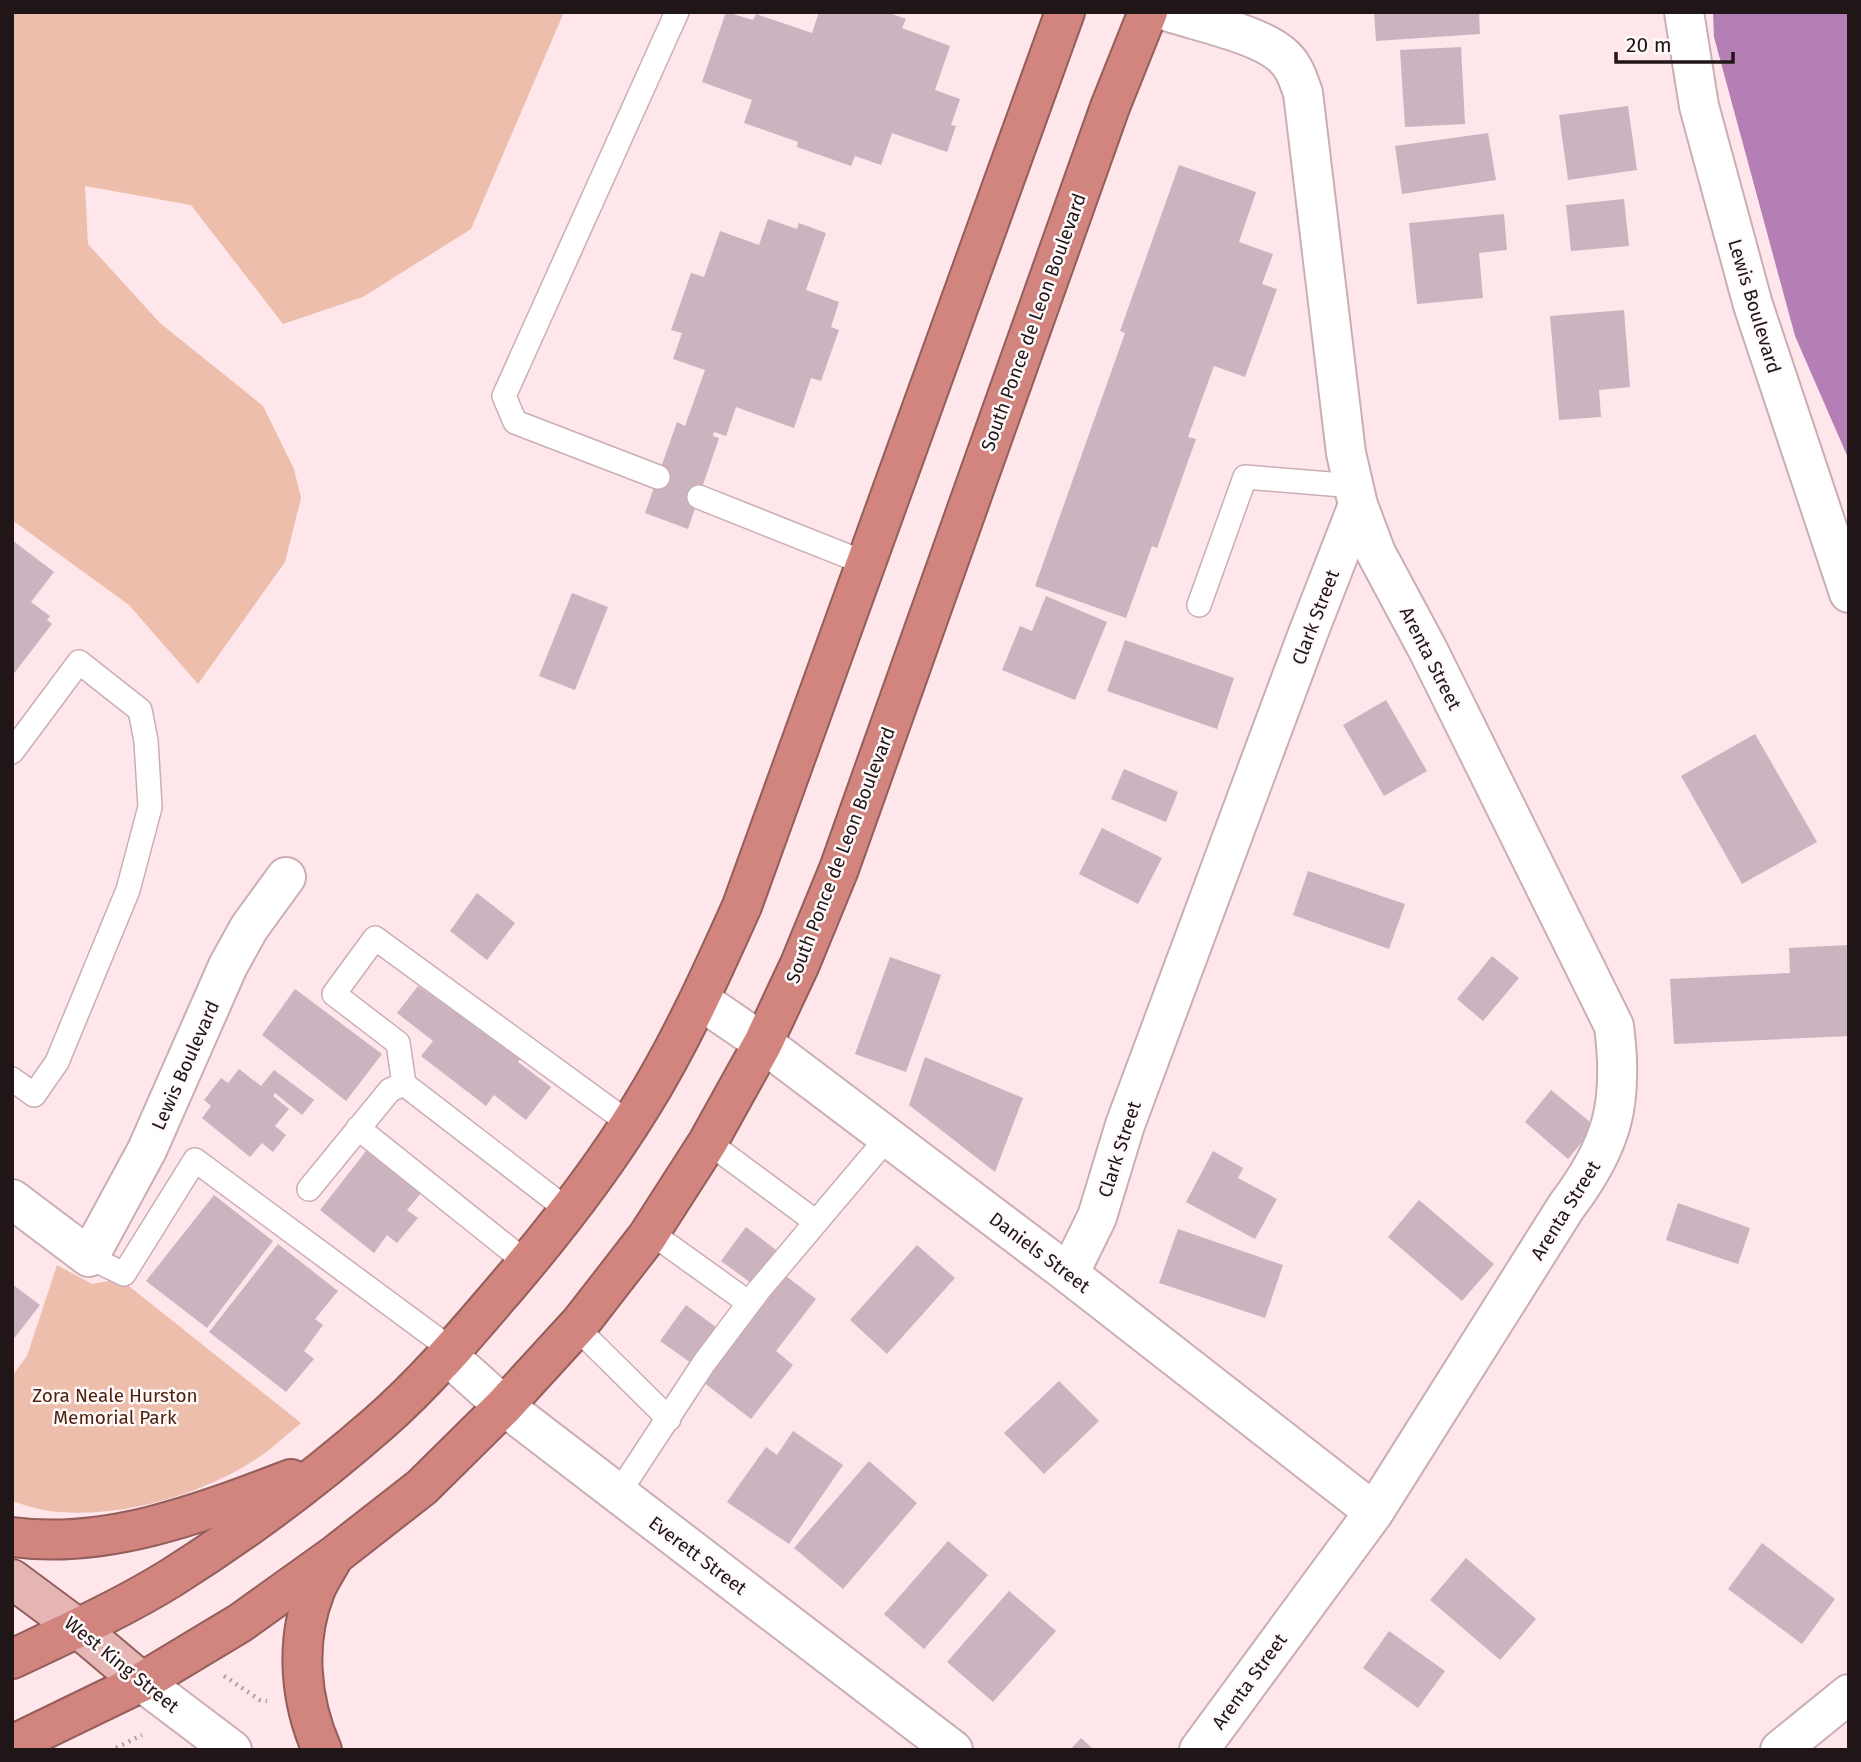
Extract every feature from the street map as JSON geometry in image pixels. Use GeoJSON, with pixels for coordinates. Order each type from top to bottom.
{"type":"FeatureCollection","features":[{"type":"Feature","properties":{"kind":"highway","name":"South Ponce de Leon Boulevard"},"geometry":{"type":"LineString","coordinates":[[12,1745],[142,1682],[240,1623],[335,1555],[422,1487],[504,1406],[576,1327],[650,1232],[708,1142],[763,1043],[800,964],[839,869],[1110,107],[1148,12]]}},
{"type":"Feature","properties":{"kind":"highway"},"geometry":{"type":"LineString","coordinates":[[12,1659],[78,1628],[191,1565],[246,1529],[380,1422],[450,1352],[527,1263],[569,1211],[630,1124],[700,1000],[742,906],[1056,15]]}},
{"type":"Feature","properties":{"kind":"highway"},"geometry":{"type":"LineString","coordinates":[[12,1537],[32,1540],[97,1536],[153,1526],[216,1508],[329,1464]]}},
{"type":"Feature","properties":{"kind":"highway"},"geometry":{"type":"LineString","coordinates":[[322,1750],[313,1730],[301,1671],[305,1630],[315,1591],[335,1555]]}},
{"type":"Feature","properties":{"kind":"main road","name":"West King Street"},"geometry":{"type":"LineString","coordinates":[[12,1579],[78,1628],[142,1682]]}},
{"type":"Feature","properties":{"kind":"street"},"geometry":{"type":"LineString","coordinates":[[1169,12],[1259,41],[1282,55],[1294,68],[1303,93],[1346,453],[1356,495]]}},
{"type":"Feature","properties":{"kind":"street","name":"Lewis Boulevard"},"geometry":{"type":"LineString","coordinates":[[1685,12],[1699,106],[1753,305],[1849,593]]}},
{"type":"Feature","properties":{"kind":"street","name":"Clark Street"},"geometry":{"type":"LineString","coordinates":[[1069,1274],[1097,1217],[1125,1125],[1307,636],[1356,495]]}},
{"type":"Feature","properties":{"kind":"street","name":"Arenta Street"},"geometry":{"type":"LineString","coordinates":[[1199,1750],[1374,1512],[1566,1208],[1590,1176],[1606,1141],[1616,1104],[1619,1065],[1614,1026],[1434,663],[1376,554],[1356,495]]}},
{"type":"Feature","properties":{"kind":"street","name":"Lewis Boulevard"},"geometry":{"type":"LineString","coordinates":[[89,1257],[147,1150],[228,966],[249,928],[286,877]]}},
{"type":"Feature","properties":{"kind":"street","name":"Daniels Street"},"geometry":{"type":"LineString","coordinates":[[700,1000],[763,1043],[1069,1274],[1374,1512]]}},
{"type":"Feature","properties":{"kind":"street"},"geometry":{"type":"LineString","coordinates":[[12,1199],[89,1257]]}},
{"type":"Feature","properties":{"kind":"street","name":"Everett Street"},"geometry":{"type":"LineString","coordinates":[[450,1352],[504,1406],[953,1750]]}},
{"type":"Feature","properties":{"kind":"street","name":"West King Street"},"geometry":{"type":"LineString","coordinates":[[142,1682],[232,1750]]}},
{"type":"Feature","properties":{"kind":"street"},"geometry":{"type":"LineString","coordinates":[[1780,1750],[1849,1694]]}},
{"type":"Feature","properties":{"kind":"lane"},"geometry":{"type":"LineString","coordinates":[[658,477],[515,422],[504,396],[677,12]]}},
{"type":"Feature","properties":{"kind":"lane"},"geometry":{"type":"LineString","coordinates":[[1199,605],[1245,477],[1356,495]]}},
{"type":"Feature","properties":{"kind":"lane"},"geometry":{"type":"LineString","coordinates":[[699,497],[865,563]]}},
{"type":"Feature","properties":{"kind":"lane"},"geometry":{"type":"LineString","coordinates":[[12,752],[79,662],[140,710],[146,741],[150,807],[128,890],[57,1062],[34,1095],[12,1079]]}},
{"type":"Feature","properties":{"kind":"lane"},"geometry":{"type":"LineString","coordinates":[[569,1211],[404,1084],[398,1043],[334,994],[375,939],[630,1124]]}},
{"type":"Feature","properties":{"kind":"lane"},"geometry":{"type":"LineString","coordinates":[[309,1189],[390,1090],[404,1084]]}},
{"type":"Feature","properties":{"kind":"lane"},"geometry":{"type":"LineString","coordinates":[[358,1128],[527,1263]]}},
{"type":"Feature","properties":{"kind":"lane"},"geometry":{"type":"LineString","coordinates":[[618,1494],[704,1363],[749,1303],[888,1137]]}},
{"type":"Feature","properties":{"kind":"lane"},"geometry":{"type":"LineString","coordinates":[[708,1142],[816,1222]]}},
{"type":"Feature","properties":{"kind":"lane"},"geometry":{"type":"LineString","coordinates":[[89,1257],[124,1274],[195,1160],[450,1352]]}},
{"type":"Feature","properties":{"kind":"lane"},"geometry":{"type":"LineString","coordinates":[[650,1232],[749,1303]]}},
{"type":"Feature","properties":{"kind":"lane"},"geometry":{"type":"LineString","coordinates":[[576,1327],[669,1419]]}},
{"type":"Feature","properties":{"kind":"path"},"geometry":{"type":"LineString","coordinates":[[223,1685],[228,1681],[260,1700],[277,1703]]}},
{"type":"Feature","properties":{"kind":"path"},"geometry":{"type":"LineString","coordinates":[[116,1750],[142,1735]]}},
{"type":"Feature","properties":{"kind":"green space"},"geometry":{"type":"Polygon","coordinates":[[[12,12],[564,12],[471,229],[363,297],[283,324],[191,205],[85,186],[88,244],[160,323],[263,406],[294,469],[301,498],[285,562],[198,684],[129,605],[12,520],[12,12]]]}},
{"type":"Feature","properties":{"kind":"green space","name":"Zora Neale Hurston Memorial Park"},"geometry":{"type":"Polygon","coordinates":[[[57,1265],[92,1284],[120,1279],[301,1423],[261,1456],[208,1485],[182,1495],[129,1508],[75,1513],[49,1511],[12,1501],[12,1376],[27,1356],[57,1265]]]}},
{"type":"Feature","properties":{"kind":"shaded area"},"geometry":{"type":"Polygon","coordinates":[[[1713,12],[1849,12],[1849,460],[1795,336],[1714,37],[1713,12]]]}},
{"type":"Feature","properties":{"kind":"building"},"geometry":{"type":"Polygon","coordinates":[[[726,12],[753,20],[756,14],[812,33],[819,12],[887,12],[906,19],[902,28],[950,46],[935,90],[960,99],[951,125],[956,126],[947,152],[892,133],[881,165],[855,156],[851,166],[797,147],[798,142],[744,123],[752,100],[702,82],[726,12]]]}},
{"type":"Feature","properties":{"kind":"building"},"geometry":{"type":"Polygon","coordinates":[[[1374,12],[1479,12],[1480,34],[1376,41],[1374,12]]]}},
{"type":"Feature","properties":{"kind":"building"},"geometry":{"type":"Polygon","coordinates":[[[1461,47],[1465,124],[1405,127],[1400,50],[1461,47]]]}},
{"type":"Feature","properties":{"kind":"building"},"geometry":{"type":"Polygon","coordinates":[[[1628,106],[1637,170],[1568,180],[1559,115],[1628,106]]]}},
{"type":"Feature","properties":{"kind":"building"},"geometry":{"type":"Polygon","coordinates":[[[1488,133],[1496,180],[1402,194],[1395,146],[1488,133]]]}},
{"type":"Feature","properties":{"kind":"building"},"geometry":{"type":"Polygon","coordinates":[[[1179,165],[1256,192],[1239,242],[1273,254],[1262,284],[1277,289],[1245,377],[1214,366],[1188,437],[1196,439],[1157,548],[1152,546],[1126,618],[1035,586],[1125,333],[1120,331],[1179,165]]]}},
{"type":"Feature","properties":{"kind":"building"},"geometry":{"type":"Polygon","coordinates":[[[1624,199],[1629,246],[1571,251],[1566,205],[1624,199]]]}},
{"type":"Feature","properties":{"kind":"building"},"geometry":{"type":"Polygon","coordinates":[[[1504,214],[1507,250],[1479,253],[1483,298],[1417,304],[1409,223],[1504,214]]]}},
{"type":"Feature","properties":{"kind":"building"},"geometry":{"type":"Polygon","coordinates":[[[768,219],[797,229],[799,223],[826,233],[806,290],[839,302],[831,327],[839,330],[821,381],[811,378],[794,428],[736,407],[726,436],[714,432],[713,436],[719,438],[688,529],[645,513],[677,422],[685,426],[705,370],[673,359],[682,333],[671,330],[691,273],[704,277],[720,231],[759,245],[768,219]]]}},
{"type":"Feature","properties":{"kind":"building"},"geometry":{"type":"Polygon","coordinates":[[[1624,310],[1630,387],[1599,390],[1601,417],[1559,420],[1550,316],[1624,310]]]}},
{"type":"Feature","properties":{"kind":"building"},"geometry":{"type":"Polygon","coordinates":[[[12,540],[54,572],[31,602],[50,616],[47,620],[52,624],[12,676],[12,540]]]}},
{"type":"Feature","properties":{"kind":"building"},"geometry":{"type":"Polygon","coordinates":[[[572,593],[608,607],[575,690],[539,676],[572,593]]]}},
{"type":"Feature","properties":{"kind":"building"},"geometry":{"type":"Polygon","coordinates":[[[1046,596],[1107,622],[1075,700],[1002,670],[1020,626],[1032,631],[1046,596]]]}},
{"type":"Feature","properties":{"kind":"building"},"geometry":{"type":"Polygon","coordinates":[[[1125,640],[1234,678],[1217,729],[1107,691],[1125,640]]]}},
{"type":"Feature","properties":{"kind":"building"},"geometry":{"type":"Polygon","coordinates":[[[1386,700],[1427,771],[1384,796],[1343,725],[1386,700]]]}},
{"type":"Feature","properties":{"kind":"building"},"geometry":{"type":"Polygon","coordinates":[[[1755,734],[1817,842],[1742,884],[1681,776],[1755,734]]]}},
{"type":"Feature","properties":{"kind":"building"},"geometry":{"type":"Polygon","coordinates":[[[1124,769],[1178,792],[1166,822],[1111,799],[1124,769]]]}},
{"type":"Feature","properties":{"kind":"building"},"geometry":{"type":"Polygon","coordinates":[[[1102,828],[1162,858],[1138,904],[1079,874],[1102,828]]]}},
{"type":"Feature","properties":{"kind":"building"},"geometry":{"type":"Polygon","coordinates":[[[1308,871],[1405,904],[1389,949],[1293,915],[1308,871]]]}},
{"type":"Feature","properties":{"kind":"building"},"geometry":{"type":"Polygon","coordinates":[[[477,893],[515,923],[487,960],[450,931],[477,893]]]}},
{"type":"Feature","properties":{"kind":"building"},"geometry":{"type":"Polygon","coordinates":[[[1849,945],[1849,1036],[1674,1044],[1670,979],[1790,973],[1789,948],[1849,945]]]}},
{"type":"Feature","properties":{"kind":"building"},"geometry":{"type":"Polygon","coordinates":[[[1492,956],[1519,978],[1483,1021],[1457,999],[1492,956]]]}},
{"type":"Feature","properties":{"kind":"building"},"geometry":{"type":"Polygon","coordinates":[[[890,957],[941,975],[906,1072],[855,1054],[890,957]]]}},
{"type":"Feature","properties":{"kind":"building"},"geometry":{"type":"Polygon","coordinates":[[[418,986],[521,1058],[518,1062],[551,1087],[526,1120],[494,1095],[486,1106],[421,1056],[433,1041],[397,1013],[418,986]]]}},
{"type":"Feature","properties":{"kind":"building"},"geometry":{"type":"Polygon","coordinates":[[[295,989],[382,1054],[346,1101],[262,1035],[295,989]]]}},
{"type":"Feature","properties":{"kind":"building"},"geometry":{"type":"Polygon","coordinates":[[[925,1057],[1023,1098],[995,1172],[909,1105],[925,1057]]]}},
{"type":"Feature","properties":{"kind":"building"},"geometry":{"type":"Polygon","coordinates":[[[239,1069],[261,1086],[274,1070],[314,1100],[302,1115],[275,1093],[273,1096],[289,1109],[275,1126],[286,1135],[273,1152],[262,1143],[250,1157],[202,1118],[211,1106],[204,1100],[221,1078],[228,1083],[239,1069]]]}},
{"type":"Feature","properties":{"kind":"building"},"geometry":{"type":"Polygon","coordinates":[[[1551,1090],[1595,1126],[1568,1159],[1525,1122],[1551,1090]]]}},
{"type":"Feature","properties":{"kind":"building"},"geometry":{"type":"Polygon","coordinates":[[[366,1151],[421,1193],[407,1210],[418,1218],[397,1243],[387,1235],[374,1253],[320,1210],[366,1151]]]}},
{"type":"Feature","properties":{"kind":"building"},"geometry":{"type":"Polygon","coordinates":[[[1213,1151],[1243,1168],[1238,1178],[1277,1199],[1255,1239],[1186,1202],[1213,1151]]]}},
{"type":"Feature","properties":{"kind":"building"},"geometry":{"type":"Polygon","coordinates":[[[214,1195],[273,1241],[207,1328],[146,1281],[214,1195]]]}},
{"type":"Feature","properties":{"kind":"building"},"geometry":{"type":"Polygon","coordinates":[[[1419,1200],[1494,1264],[1462,1301],[1388,1237],[1419,1200]]]}},
{"type":"Feature","properties":{"kind":"building"},"geometry":{"type":"Polygon","coordinates":[[[1678,1203],[1750,1228],[1738,1264],[1666,1240],[1678,1203]]]}},
{"type":"Feature","properties":{"kind":"building"},"geometry":{"type":"Polygon","coordinates":[[[746,1227],[780,1253],[755,1286],[721,1261],[746,1227]]]}},
{"type":"Feature","properties":{"kind":"building"},"geometry":{"type":"Polygon","coordinates":[[[1178,1229],[1283,1265],[1265,1318],[1159,1283],[1178,1229]]]}},
{"type":"Feature","properties":{"kind":"building"},"geometry":{"type":"Polygon","coordinates":[[[278,1244],[338,1291],[315,1319],[323,1325],[304,1351],[314,1359],[286,1392],[209,1332],[278,1244]]]}},
{"type":"Feature","properties":{"kind":"building"},"geometry":{"type":"Polygon","coordinates":[[[917,1245],[955,1278],[887,1354],[850,1320],[917,1245]]]}},
{"type":"Feature","properties":{"kind":"building"},"geometry":{"type":"Polygon","coordinates":[[[786,1276],[816,1299],[776,1351],[793,1365],[751,1419],[703,1382],[786,1276]]]}},
{"type":"Feature","properties":{"kind":"building"},"geometry":{"type":"Polygon","coordinates":[[[12,1284],[40,1305],[12,1341],[12,1284]]]}},
{"type":"Feature","properties":{"kind":"building"},"geometry":{"type":"Polygon","coordinates":[[[686,1305],[720,1330],[694,1365],[660,1341],[686,1305]]]}},
{"type":"Feature","properties":{"kind":"building"},"geometry":{"type":"Polygon","coordinates":[[[1059,1381],[1099,1421],[1044,1474],[1004,1433],[1059,1381]]]}},
{"type":"Feature","properties":{"kind":"building"},"geometry":{"type":"Polygon","coordinates":[[[793,1431],[843,1465],[789,1544],[727,1502],[766,1447],[777,1455],[793,1431]]]}},
{"type":"Feature","properties":{"kind":"building"},"geometry":{"type":"Polygon","coordinates":[[[869,1461],[917,1503],[843,1589],[794,1548],[869,1461]]]}},
{"type":"Feature","properties":{"kind":"building"},"geometry":{"type":"Polygon","coordinates":[[[948,1541],[988,1575],[924,1649],[884,1614],[948,1541]]]}},
{"type":"Feature","properties":{"kind":"building"},"geometry":{"type":"Polygon","coordinates":[[[1762,1543],[1835,1599],[1802,1644],[1728,1589],[1762,1543]]]}},
{"type":"Feature","properties":{"kind":"building"},"geometry":{"type":"Polygon","coordinates":[[[1466,1558],[1536,1619],[1500,1660],[1430,1600],[1466,1558]]]}},
{"type":"Feature","properties":{"kind":"building"},"geometry":{"type":"Polygon","coordinates":[[[1009,1591],[1056,1631],[993,1702],[947,1662],[1009,1591]]]}},
{"type":"Feature","properties":{"kind":"building"},"geometry":{"type":"Polygon","coordinates":[[[1389,1631],[1445,1671],[1418,1708],[1363,1668],[1389,1631]]]}},
{"type":"Feature","properties":{"kind":"building"},"geometry":{"type":"Polygon","coordinates":[[[1081,1738],[1094,1750],[1070,1750],[1081,1738]]]}}]}
